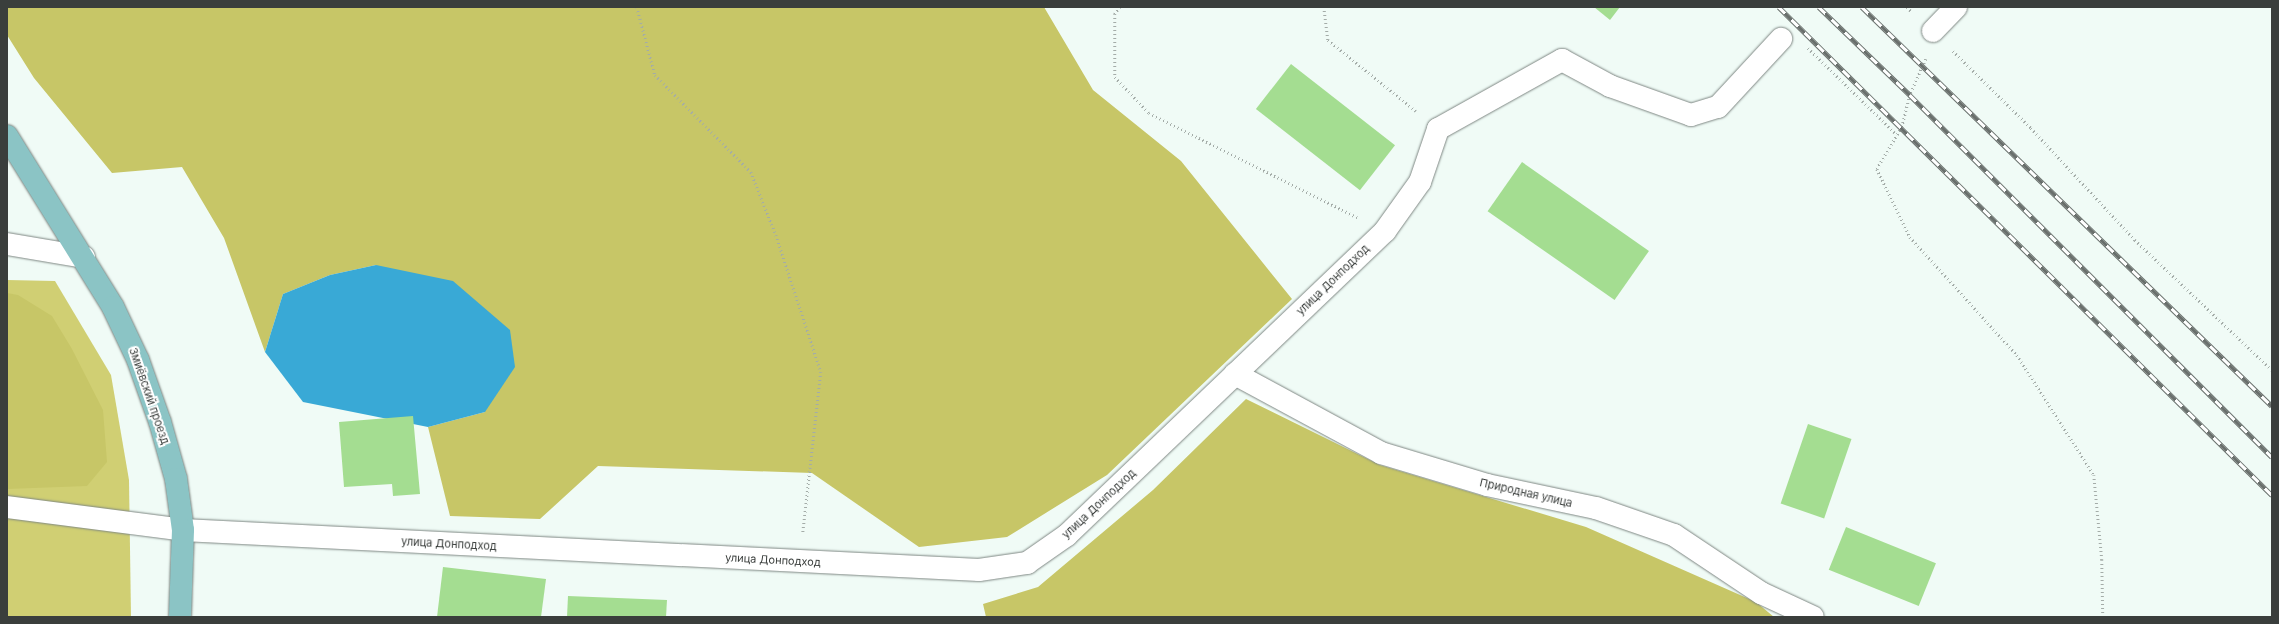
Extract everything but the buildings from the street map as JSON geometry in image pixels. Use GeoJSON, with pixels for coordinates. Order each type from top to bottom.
{"type":"FeatureCollection","features":[{"type":"Feature","properties":{"kind":"main road","name":"Змиёвский проезд"},"geometry":{"type":"LineString","coordinates":[[7,136],[84,257],[113,306],[138,360],[160,422],[176,478],[183,530],[180,617]]}},
{"type":"Feature","properties":{"kind":"street"},"geometry":{"type":"LineString","coordinates":[[1933,31],[1956,7]]}},
{"type":"Feature","properties":{"kind":"street"},"geometry":{"type":"LineString","coordinates":[[1438,129],[1562,60],[1610,86],[1691,115],[1718,107],[1781,39]]}},
{"type":"Feature","properties":{"kind":"street","name":"улица Донподход"},"geometry":{"type":"LineString","coordinates":[[7,507],[183,530],[979,570],[1027,563],[1067,535],[1385,231],[1420,182],[1438,129]]}},
{"type":"Feature","properties":{"kind":"street"},"geometry":{"type":"LineString","coordinates":[[7,244],[84,257]]}},
{"type":"Feature","properties":{"kind":"street","name":"Природная улица"},"geometry":{"type":"LineString","coordinates":[[1235,374],[1381,454],[1487,485],[1596,508],[1674,535],[1762,593],[1813,617]]}},
{"type":"Feature","properties":{"kind":"path"},"geometry":{"type":"LineString","coordinates":[[637,7],[655,75],[751,172],[776,236],[821,372],[800,561]]}},
{"type":"Feature","properties":{"kind":"path"},"geometry":{"type":"LineString","coordinates":[[1120,7],[1115,14],[1115,77],[1149,113],[1385,231]]}},
{"type":"Feature","properties":{"kind":"path"},"geometry":{"type":"LineString","coordinates":[[1324,7],[1328,40],[1438,129]]}},
{"type":"Feature","properties":{"kind":"path"},"geometry":{"type":"LineString","coordinates":[[1933,31],[1924,67],[1910,95],[1897,135],[1877,169],[1910,237],[2018,356],[2094,475],[2102,560],[2103,617]]}},
{"type":"Feature","properties":{"kind":"path"},"geometry":{"type":"LineString","coordinates":[[1933,31],[2031,128],[2135,240],[2272,370]]}},
{"type":"Feature","properties":{"kind":"path"},"geometry":{"type":"LineString","coordinates":[[1781,39],[1791,32],[1897,135]]}},
{"type":"Feature","properties":{"kind":"shaded area"},"geometry":{"type":"Polygon","coordinates":[[[7,7],[1044,7],[1093,90],[1181,161],[1292,299],[1107,475],[1007,537],[919,547],[812,473],[598,466],[540,519],[450,516],[428,427],[485,412],[376,265],[330,275],[283,294],[265,352],[224,238],[182,167],[112,173],[34,78],[7,35],[7,7]]]}},
{"type":"Feature","properties":{"kind":"shaded area"},"geometry":{"type":"Polygon","coordinates":[[[7,280],[55,281],[111,375],[129,480],[131,617],[7,617],[7,280]]]}},
{"type":"Feature","properties":{"kind":"shaded area"},"geometry":{"type":"Polygon","coordinates":[[[7,293],[18,295],[52,316],[72,349],[103,410],[107,462],[87,486],[7,489],[7,293]]]}},
{"type":"Feature","properties":{"kind":"shaded area"},"geometry":{"type":"Polygon","coordinates":[[[1246,399],[1380,465],[1586,527],[1756,602],[1774,617],[986,617],[983,604],[1038,587],[1153,490],[1246,399]]]}},
{"type":"Feature","properties":{"kind":"water"},"geometry":{"type":"Polygon","coordinates":[[[376,265],[453,281],[510,330],[515,367],[485,412],[428,427],[303,402],[265,352],[283,294],[330,275],[376,265]]]}},
{"type":"Feature","properties":{"kind":"railway"},"geometry":{"type":"LineString","coordinates":[[1779,7],[2272,495]]}},
{"type":"Feature","properties":{"kind":"railway"},"geometry":{"type":"LineString","coordinates":[[1819,7],[1910,95],[2272,457]]}},
{"type":"Feature","properties":{"kind":"railway"},"geometry":{"type":"LineString","coordinates":[[1862,7],[2272,406]]}}]}
